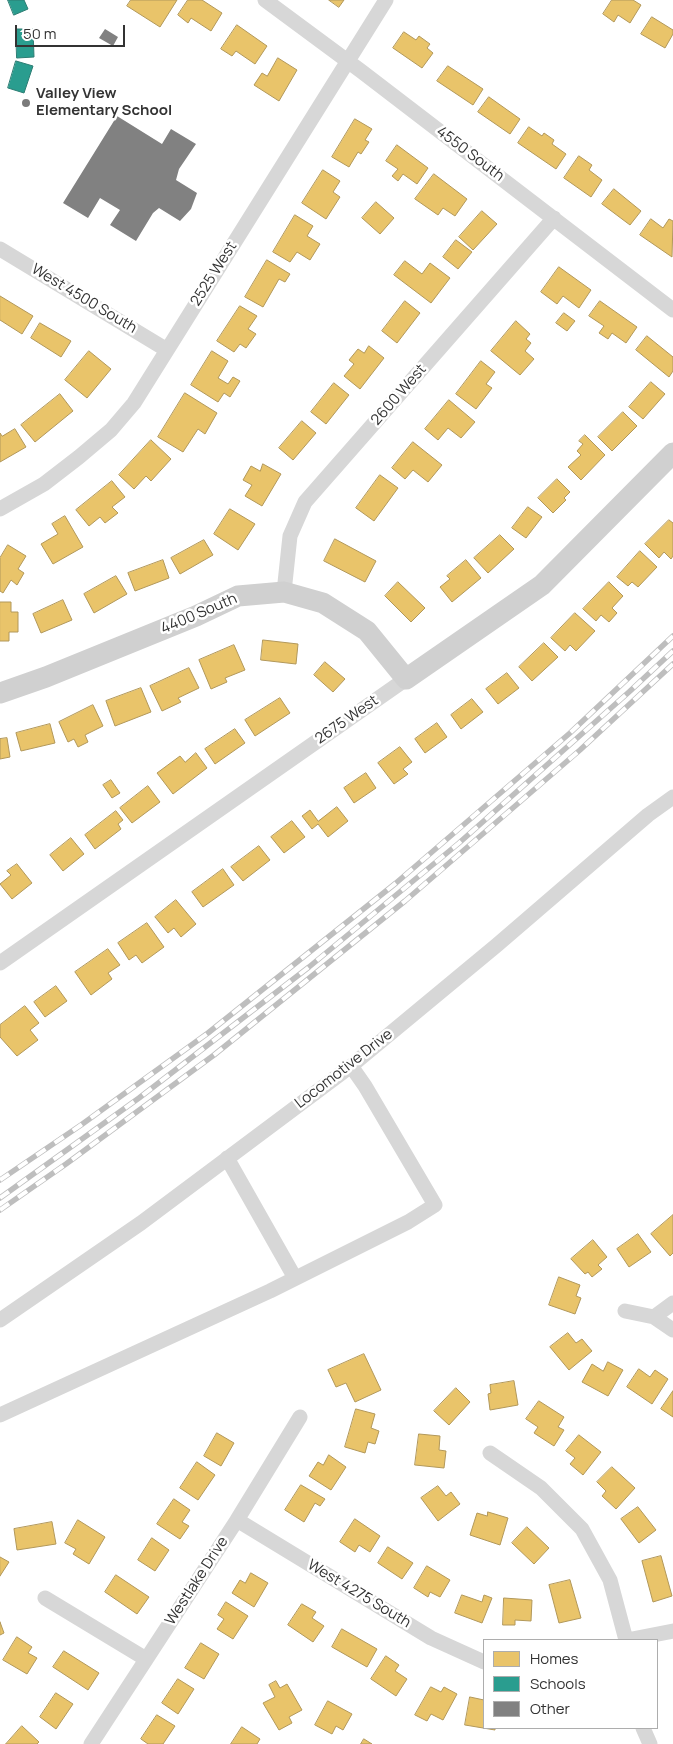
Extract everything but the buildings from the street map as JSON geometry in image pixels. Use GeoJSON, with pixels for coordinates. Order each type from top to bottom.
{"type":"FeatureCollection","features":[{"type":"Feature","properties":{"kind":"street","name":"4550 South"},"geometry":{"type":"LineString","coordinates":[[265,0],[347,60],[673,310]]}},
{"type":"Feature","properties":{"kind":"street","name":"2525 West"},"geometry":{"type":"LineString","coordinates":[[0,509],[44,484],[111,430],[134,403],[386,0]]}},
{"type":"Feature","properties":{"kind":"street","name":"2600 West"},"geometry":{"type":"LineString","coordinates":[[284,592],[290,536],[305,502],[554,218]]}},
{"type":"Feature","properties":{"kind":"street","name":"West 4500 South"},"geometry":{"type":"LineString","coordinates":[[0,249],[167,350]]}},
{"type":"Feature","properties":{"kind":"street","name":"2675 West"},"geometry":{"type":"LineString","coordinates":[[0,963],[542,585],[673,453]]}},
{"type":"Feature","properties":{"kind":"street","name":"4400 South"},"geometry":{"type":"LineString","coordinates":[[0,693],[46,677],[196,616],[238,596],[284,592],[323,603],[367,631],[406,679]]}},
{"type":"Feature","properties":{"kind":"street","name":"Locomotive Drive"},"geometry":{"type":"LineString","coordinates":[[0,1320],[141,1223],[351,1066],[648,815],[673,797]]}},
{"type":"Feature","properties":{"kind":"street"},"geometry":{"type":"LineString","coordinates":[[0,1415],[295,1278],[408,1222],[435,1205],[365,1086],[351,1066]]}},
{"type":"Feature","properties":{"kind":"street"},"geometry":{"type":"LineString","coordinates":[[227,1158],[295,1278]]}},
{"type":"Feature","properties":{"kind":"street"},"geometry":{"type":"LineString","coordinates":[[654,1318],[673,1303]]}},
{"type":"Feature","properties":{"kind":"street"},"geometry":{"type":"LineString","coordinates":[[625,1311],[654,1318],[673,1330]]}},
{"type":"Feature","properties":{"kind":"street","name":"Westlake Drive"},"geometry":{"type":"LineString","coordinates":[[91,1744],[237,1520],[300,1417]]}},
{"type":"Feature","properties":{"kind":"street"},"geometry":{"type":"LineString","coordinates":[[490,1453],[541,1488],[582,1529],[610,1580],[626,1639]]}},
{"type":"Feature","properties":{"kind":"street","name":"West 4275 South"},"geometry":{"type":"LineString","coordinates":[[237,1520],[431,1638],[483,1662]]}},
{"type":"Feature","properties":{"kind":"street"},"geometry":{"type":"LineString","coordinates":[[45,1598],[146,1659]]}},
{"type":"Feature","properties":{"kind":"street"},"geometry":{"type":"LineString","coordinates":[[631,1639],[673,1631]]}},
{"type":"Feature","properties":{"kind":"street"},"geometry":{"type":"LineString","coordinates":[[643,1729],[650,1744]]}},
{"type":"Feature","properties":{"kind":"railway"},"geometry":{"type":"LineString","coordinates":[[0,1180],[81,1125],[208,1033],[396,883],[570,733],[673,636]]}},
{"type":"Feature","properties":{"kind":"railway"},"geometry":{"type":"LineString","coordinates":[[0,1198],[139,1098],[309,967],[459,843],[673,651]]}},
{"type":"Feature","properties":{"kind":"railway"},"geometry":{"type":"LineString","coordinates":[[0,1210],[214,1055],[405,901],[580,750],[673,664]]}},
{"type":"Feature","properties":{"kind":"place","name":"Valley View Elementary School"},"geometry":{"type":"Point","coordinates":[26,103]}}]}
